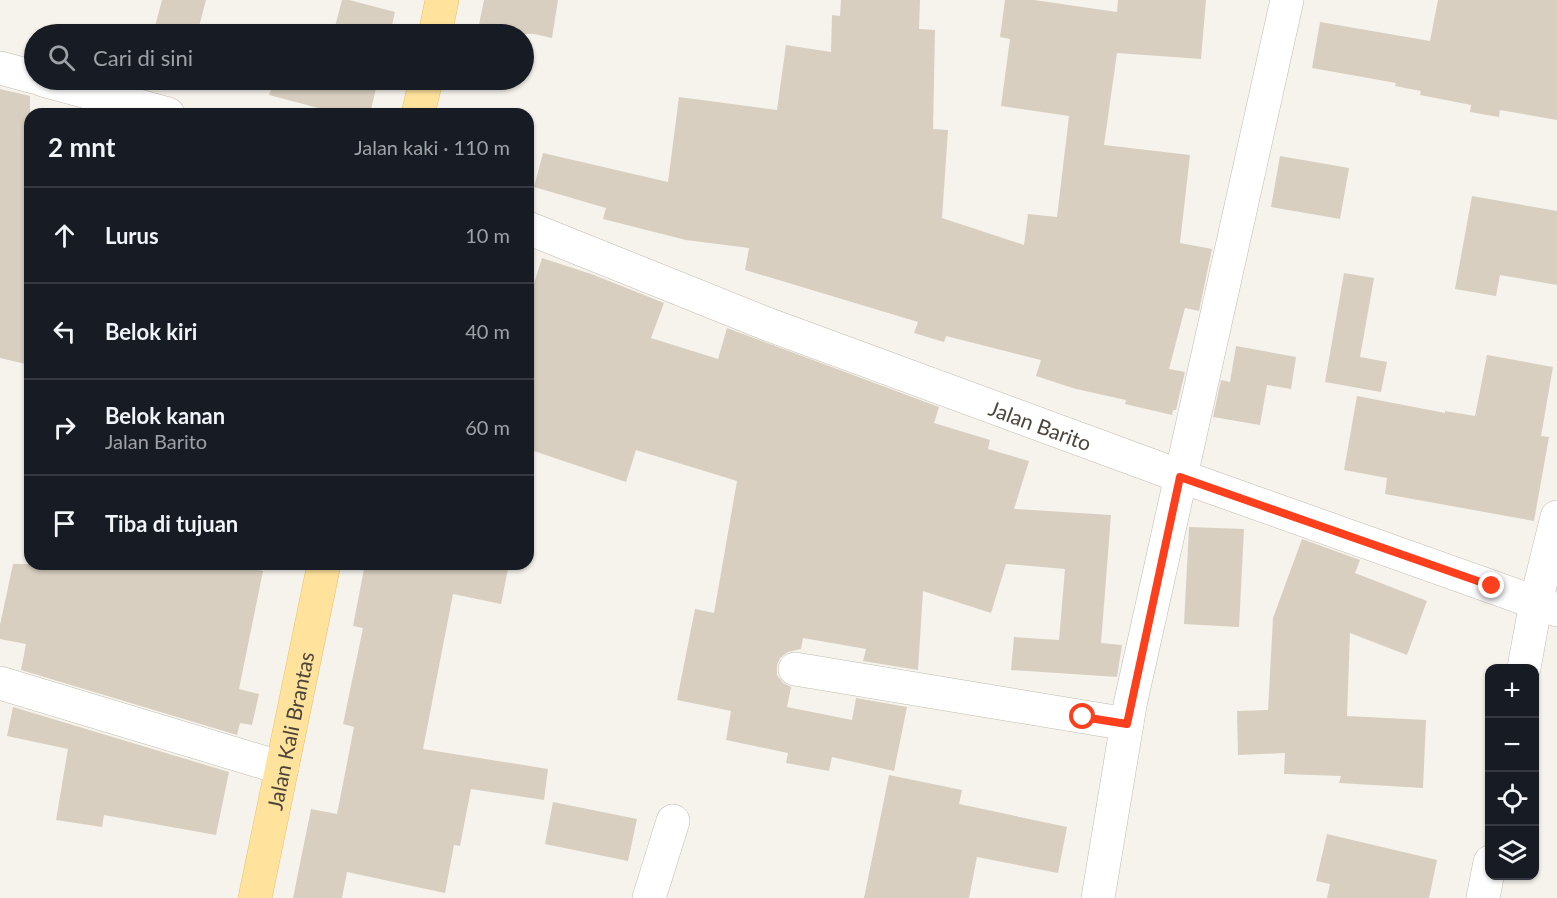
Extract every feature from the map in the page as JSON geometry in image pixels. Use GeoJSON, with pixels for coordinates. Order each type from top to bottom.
{"type":"FeatureCollection","features":[{"type":"Feature","properties":{"kind":"main road"},"geometry":{"type":"LineString","coordinates":[[437,24],[442,0]]}},
{"type":"Feature","properties":{"kind":"main road"},"geometry":{"type":"LineString","coordinates":[[419,108],[424,90]]}},
{"type":"Feature","properties":{"kind":"main road","name":"Jalan Kali Brantas"},"geometry":{"type":"LineString","coordinates":[[255,898],[323,570]]}},
{"type":"Feature","properties":{"kind":"street"},"geometry":{"type":"LineString","coordinates":[[1098,898],[1127,724],[1287,0]]}},
{"type":"Feature","properties":{"kind":"street"},"geometry":{"type":"LineString","coordinates":[[0,68],[24,74]]}},
{"type":"Feature","properties":{"kind":"street"},"geometry":{"type":"LineString","coordinates":[[80,90],[146,108]]}},
{"type":"Feature","properties":{"kind":"street","name":"Jalan Barito"},"geometry":{"type":"LineString","coordinates":[[534,230],[767,324],[1180,477],[1547,606]]}},
{"type":"Feature","properties":{"kind":"street"},"geometry":{"type":"LineString","coordinates":[[1526,664],[1547,606],[1557,517]]}},
{"type":"Feature","properties":{"kind":"street"},"geometry":{"type":"LineString","coordinates":[[795,669],[1127,724]]}},
{"type":"Feature","properties":{"kind":"street"},"geometry":{"type":"LineString","coordinates":[[0,683],[282,768]]}},
{"type":"Feature","properties":{"kind":"street"},"geometry":{"type":"LineString","coordinates":[[649,898],[673,821]]}},
{"type":"Feature","properties":{"kind":"street"},"geometry":{"type":"LineString","coordinates":[[1483,898],[1486,880]]}},
{"type":"Feature","properties":{"kind":"building"},"geometry":{"type":"Polygon","coordinates":[[[162,0],[206,0],[200,24],[156,24],[162,0]]]}},
{"type":"Feature","properties":{"kind":"building"},"geometry":{"type":"Polygon","coordinates":[[[342,0],[395,12],[392,24],[336,24],[342,0]]]}},
{"type":"Feature","properties":{"kind":"building"},"geometry":{"type":"Polygon","coordinates":[[[484,0],[558,0],[552,38],[534,34],[534,24],[479,24],[484,0]]]}},
{"type":"Feature","properties":{"kind":"building"},"geometry":{"type":"Polygon","coordinates":[[[841,0],[920,0],[919,29],[935,30],[933,129],[948,130],[942,218],[1024,245],[1028,214],[1057,217],[1069,116],[1001,106],[1010,39],[1000,37],[1005,0],[1034,0],[1117,12],[1118,0],[1206,0],[1201,59],[1117,53],[1104,145],[1190,155],[1180,243],[1212,249],[1199,311],[1185,308],[1169,369],[1185,372],[1176,410],[1173,410],[1172,415],[1125,404],[1126,400],[1076,389],[1036,376],[1041,360],[946,336],[944,342],[914,333],[918,322],[745,270],[749,248],[686,240],[603,219],[606,208],[534,187],[543,153],[668,182],[679,97],[777,110],[786,45],[831,52],[832,15],[840,16],[841,0]]]}},
{"type":"Feature","properties":{"kind":"building"},"geometry":{"type":"Polygon","coordinates":[[[1438,0],[1557,0],[1557,120],[1500,110],[1499,117],[1470,112],[1471,105],[1420,95],[1421,91],[1395,86],[1396,83],[1312,68],[1320,22],[1430,41],[1438,0]]]}},
{"type":"Feature","properties":{"kind":"building"},"geometry":{"type":"Polygon","coordinates":[[[0,89],[30,96],[30,108],[24,108],[24,364],[0,358],[0,89]]]}},
{"type":"Feature","properties":{"kind":"building"},"geometry":{"type":"Polygon","coordinates":[[[271,90],[376,90],[371,108],[318,108],[269,95],[271,90]]]}},
{"type":"Feature","properties":{"kind":"building"},"geometry":{"type":"Polygon","coordinates":[[[1280,156],[1349,168],[1340,219],[1271,207],[1280,156]]]}},
{"type":"Feature","properties":{"kind":"building"},"geometry":{"type":"Polygon","coordinates":[[[1472,196],[1557,211],[1557,285],[1500,275],[1496,296],[1455,289],[1472,196]]]}},
{"type":"Feature","properties":{"kind":"building"},"geometry":{"type":"Polygon","coordinates":[[[542,258],[594,275],[664,303],[651,338],[718,359],[727,328],[939,407],[934,423],[990,440],[988,449],[1029,461],[1014,509],[1111,515],[1101,643],[1122,645],[1117,677],[1011,670],[1014,637],[1059,640],[1065,569],[1006,564],[991,613],[923,591],[918,670],[863,661],[866,649],[803,638],[801,649],[788,652],[780,658],[777,675],[783,683],[791,687],[787,707],[852,720],[856,698],[907,707],[894,771],[832,757],[829,771],[786,763],[788,753],[726,740],[731,711],[677,700],[695,609],[714,613],[737,481],[636,450],[626,482],[534,451],[534,283],[542,258]]]}},
{"type":"Feature","properties":{"kind":"building"},"geometry":{"type":"Polygon","coordinates":[[[1344,273],[1374,278],[1360,357],[1387,362],[1381,392],[1325,382],[1344,273]]]}},
{"type":"Feature","properties":{"kind":"building"},"geometry":{"type":"Polygon","coordinates":[[[1236,346],[1296,357],[1291,389],[1267,385],[1260,425],[1213,417],[1221,380],[1230,382],[1236,346]]]}},
{"type":"Feature","properties":{"kind":"building"},"geometry":{"type":"Polygon","coordinates":[[[1487,355],[1553,367],[1541,436],[1549,437],[1534,521],[1385,494],[1387,478],[1344,470],[1357,396],[1445,413],[1445,411],[1475,416],[1487,355]]]}},
{"type":"Feature","properties":{"kind":"building"},"geometry":{"type":"Polygon","coordinates":[[[1189,527],[1244,529],[1239,627],[1184,624],[1189,527]]]}},
{"type":"Feature","properties":{"kind":"building"},"geometry":{"type":"Polygon","coordinates":[[[1302,539],[1360,560],[1355,573],[1427,601],[1407,655],[1350,633],[1347,716],[1426,720],[1423,788],[1339,783],[1341,776],[1284,774],[1285,753],[1238,755],[1237,711],[1268,710],[1273,618],[1302,539]]]}},
{"type":"Feature","properties":{"kind":"building"},"geometry":{"type":"Polygon","coordinates":[[[13,564],[24,564],[24,570],[263,571],[239,689],[259,694],[252,725],[240,723],[237,735],[21,670],[26,644],[0,639],[0,625],[13,564]]]}},
{"type":"Feature","properties":{"kind":"building"},"geometry":{"type":"Polygon","coordinates":[[[364,570],[508,570],[501,604],[453,594],[423,749],[548,769],[544,800],[471,789],[460,846],[454,845],[445,893],[347,872],[342,898],[293,898],[311,809],[337,814],[354,727],[343,724],[363,628],[353,626],[364,570]]]}},
{"type":"Feature","properties":{"kind":"building"},"geometry":{"type":"Polygon","coordinates":[[[13,707],[229,772],[216,835],[104,815],[102,827],[56,820],[68,749],[7,736],[13,707]]]}},
{"type":"Feature","properties":{"kind":"building"},"geometry":{"type":"Polygon","coordinates":[[[889,775],[962,790],[959,804],[1067,827],[1058,873],[977,857],[969,898],[864,898],[889,775]]]}},
{"type":"Feature","properties":{"kind":"building"},"geometry":{"type":"Polygon","coordinates":[[[553,802],[637,819],[628,861],[545,844],[553,802]]]}},
{"type":"Feature","properties":{"kind":"building"},"geometry":{"type":"Polygon","coordinates":[[[1327,834],[1437,860],[1429,898],[1327,898],[1330,884],[1316,881],[1327,834]]]}},
{"type":"Feature","properties":{"kind":"route"},"geometry":{"type":"LineString","coordinates":[[1083,717],[1127,724],[1180,477],[1492,586]]}}]}
